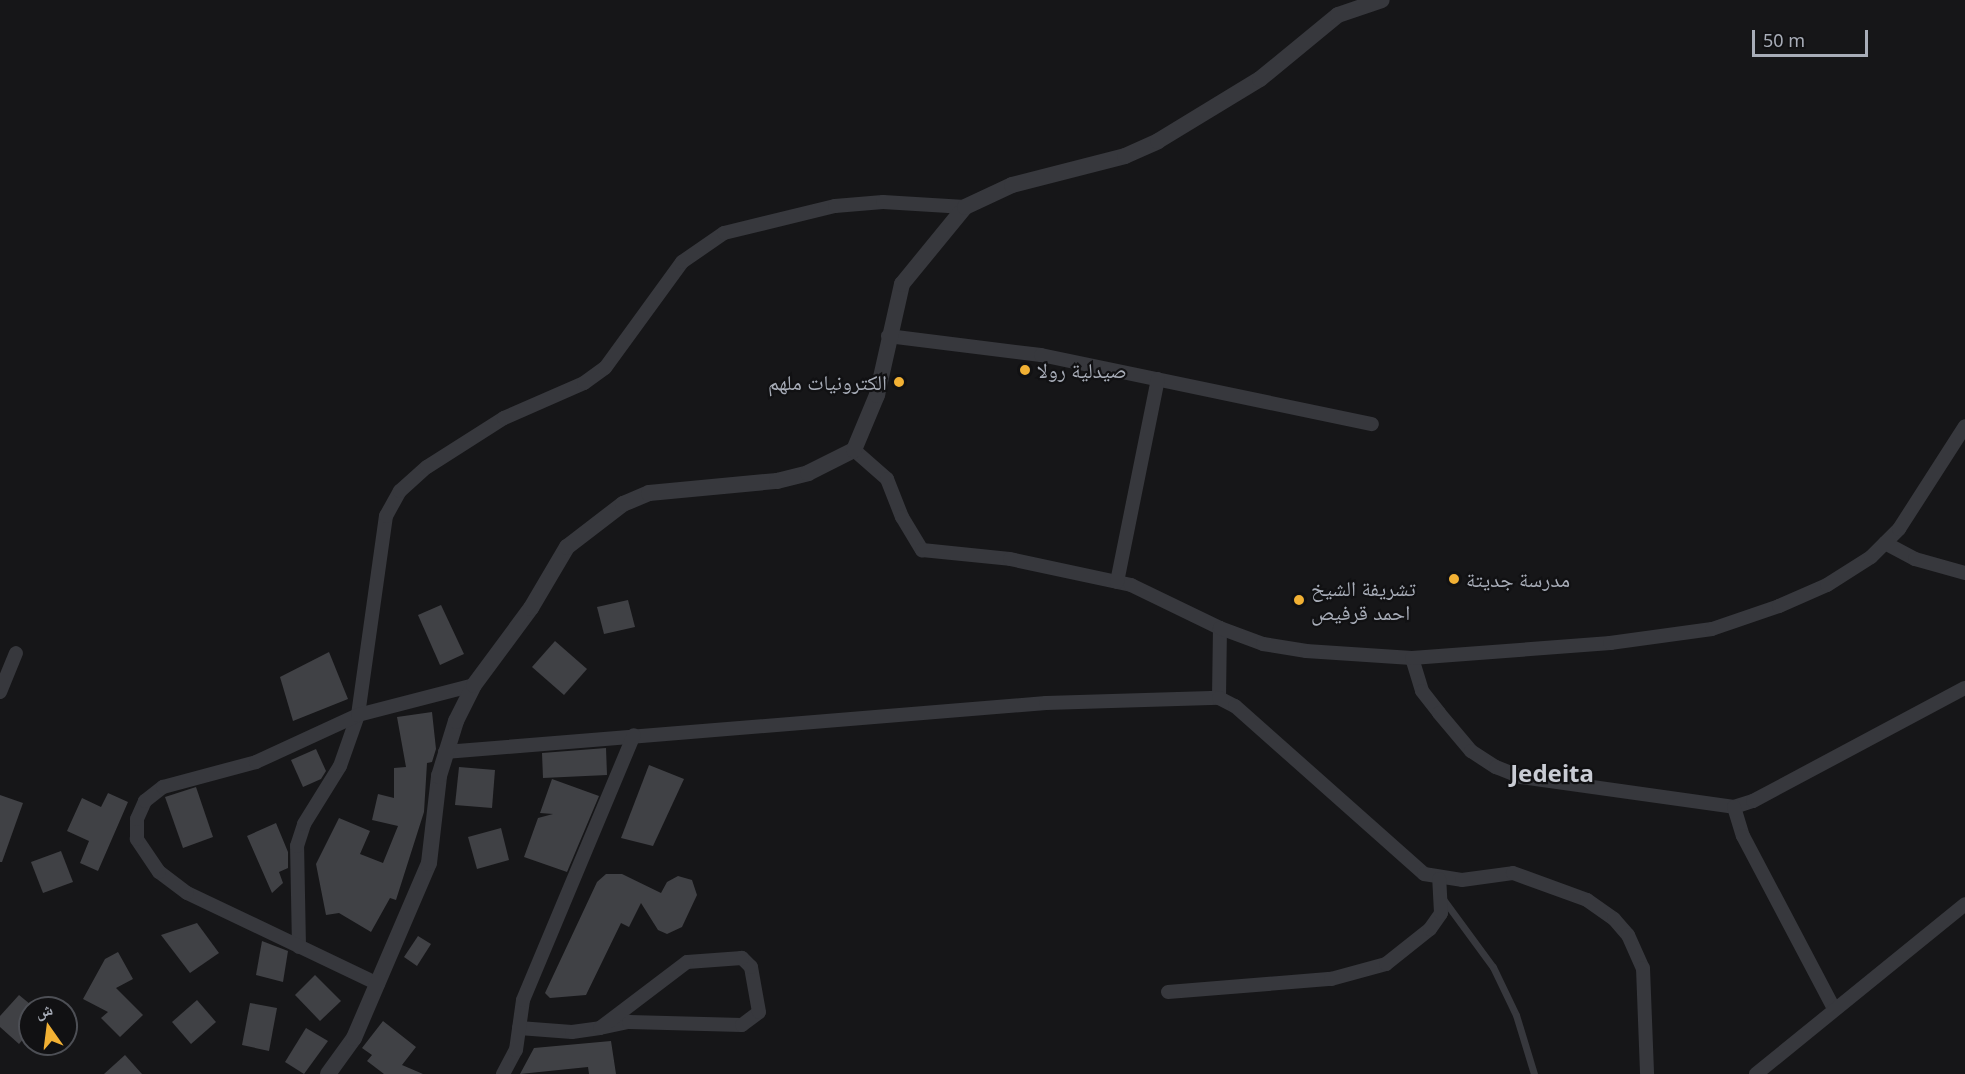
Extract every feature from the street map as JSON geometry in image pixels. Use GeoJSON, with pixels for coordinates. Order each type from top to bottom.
{"type":"FeatureCollection","features":[{"type":"Feature","properties":{"kind":"street"},"geometry":{"type":"LineString","coordinates":[[328,1074],[354,1038],[429,863],[445,752],[474,685],[531,608],[567,547],[623,504],[676,488],[777,481],[808,473],[854,450],[877,395],[888,336],[902,284],[965,207],[1012,185],[1125,156],[1158,141],[1260,79],[1338,15],[1382,0]]}},
{"type":"Feature","properties":{"kind":"street"},"geometry":{"type":"LineString","coordinates":[[299,947],[297,846],[304,824],[340,766],[358,716],[386,516],[400,491],[427,467],[504,418],[584,383],[605,368],[682,262],[724,233],[835,206],[883,202],[965,207]]}},
{"type":"Feature","properties":{"kind":"street"},"geometry":{"type":"LineString","coordinates":[[888,336],[1041,355],[1372,424]]}},
{"type":"Feature","properties":{"kind":"street"},"geometry":{"type":"LineString","coordinates":[[1117,582],[1158,379]]}},
{"type":"Feature","properties":{"kind":"street"},"geometry":{"type":"LineString","coordinates":[[854,450],[887,479],[902,517],[922,549],[1010,559],[1117,582],[1158,596],[1220,628],[1263,644],[1306,651],[1412,658],[1610,644],[1712,629],[1827,585],[1885,543],[1965,426]]}},
{"type":"Feature","properties":{"kind":"street"},"geometry":{"type":"LineString","coordinates":[[1885,543],[1915,559],[1965,573]]}},
{"type":"Feature","properties":{"kind":"street"},"geometry":{"type":"LineString","coordinates":[[1219,698],[1220,628]]}},
{"type":"Feature","properties":{"kind":"street"},"geometry":{"type":"LineString","coordinates":[[0,692],[16,653]]}},
{"type":"Feature","properties":{"kind":"street"},"geometry":{"type":"LineString","coordinates":[[1412,658],[1422,691],[1471,751],[1496,767],[1521,777],[1734,807],[1753,801],[1965,688]]}},
{"type":"Feature","properties":{"kind":"street"},"geometry":{"type":"LineString","coordinates":[[378,984],[186,893],[159,872],[137,839],[137,819],[145,801],[163,787],[256,762],[358,716],[474,685]]}},
{"type":"Feature","properties":{"kind":"street"},"geometry":{"type":"LineString","coordinates":[[445,752],[634,735],[1046,704],[1219,698],[1235,706],[1404,860],[1439,879],[1513,873],[1587,900],[1614,919],[1628,935],[1642,968],[1647,1074]]}},
{"type":"Feature","properties":{"kind":"street"},"geometry":{"type":"LineString","coordinates":[[502,1074],[516,1050],[523,1000],[634,735]]}},
{"type":"Feature","properties":{"kind":"street"},"geometry":{"type":"LineString","coordinates":[[1734,807],[1743,836],[1833,1007]]}},
{"type":"Feature","properties":{"kind":"street"},"geometry":{"type":"LineString","coordinates":[[1168,992],[1331,979],[1386,964],[1430,929],[1442,913],[1443,899],[1439,879]]}},
{"type":"Feature","properties":{"kind":"street"},"geometry":{"type":"LineString","coordinates":[[1756,1074],[1833,1007],[1965,904]]}},
{"type":"Feature","properties":{"kind":"street"},"geometry":{"type":"LineString","coordinates":[[1926,936],[1965,916]]}},
{"type":"Feature","properties":{"kind":"street"},"geometry":{"type":"LineString","coordinates":[[519,1028],[572,1032],[600,1028],[629,1022],[742,1025],[759,1012],[751,967],[742,958],[687,962],[600,1028]]}},
{"type":"Feature","properties":{"kind":"lane"},"geometry":{"type":"LineString","coordinates":[[1443,899],[1493,967],[1516,1015],[1534,1074]]}},
{"type":"Feature","properties":{"kind":"building"},"geometry":{"type":"Polygon","coordinates":[[[628,600],[635,627],[604,634],[597,607],[628,600]]]}},
{"type":"Feature","properties":{"kind":"building"},"geometry":{"type":"Polygon","coordinates":[[[441,605],[464,654],[440,665],[418,615],[441,605]]]}},
{"type":"Feature","properties":{"kind":"building"},"geometry":{"type":"Polygon","coordinates":[[[555,641],[587,669],[564,695],[532,667],[555,641]]]}},
{"type":"Feature","properties":{"kind":"building"},"geometry":{"type":"Polygon","coordinates":[[[329,652],[348,699],[293,721],[280,677],[329,652]]]}},
{"type":"Feature","properties":{"kind":"building"},"geometry":{"type":"Polygon","coordinates":[[[432,712],[436,749],[432,762],[427,763],[424,812],[396,900],[390,898],[371,932],[339,913],[326,915],[316,864],[339,818],[370,831],[360,854],[383,863],[398,826],[372,820],[378,794],[394,798],[394,768],[406,767],[397,717],[432,712]]]}},
{"type":"Feature","properties":{"kind":"building"},"geometry":{"type":"Polygon","coordinates":[[[606,748],[607,775],[543,778],[542,753],[606,748]]]}},
{"type":"Feature","properties":{"kind":"building"},"geometry":{"type":"Polygon","coordinates":[[[316,749],[326,771],[321,779],[303,787],[291,760],[316,749]]]}},
{"type":"Feature","properties":{"kind":"building"},"geometry":{"type":"Polygon","coordinates":[[[649,765],[684,779],[653,846],[621,838],[649,765]]]}},
{"type":"Feature","properties":{"kind":"building"},"geometry":{"type":"Polygon","coordinates":[[[459,767],[495,770],[492,808],[455,805],[459,767]]]}},
{"type":"Feature","properties":{"kind":"building"},"geometry":{"type":"Polygon","coordinates":[[[552,779],[599,796],[567,872],[524,857],[538,818],[553,814],[540,813],[552,779]]]}},
{"type":"Feature","properties":{"kind":"building"},"geometry":{"type":"Polygon","coordinates":[[[196,787],[213,837],[183,848],[165,797],[196,787]]]}},
{"type":"Feature","properties":{"kind":"building"},"geometry":{"type":"Polygon","coordinates":[[[108,793],[128,802],[98,871],[80,863],[89,841],[67,831],[82,798],[101,807],[108,793]]]}},
{"type":"Feature","properties":{"kind":"building"},"geometry":{"type":"Polygon","coordinates":[[[0,795],[23,803],[2,862],[0,862],[0,795]]]}},
{"type":"Feature","properties":{"kind":"building"},"geometry":{"type":"Polygon","coordinates":[[[276,823],[288,852],[288,868],[279,872],[283,883],[272,893],[247,836],[276,823]]]}},
{"type":"Feature","properties":{"kind":"building"},"geometry":{"type":"Polygon","coordinates":[[[501,828],[509,860],[477,869],[468,837],[501,828]]]}},
{"type":"Feature","properties":{"kind":"building"},"geometry":{"type":"Polygon","coordinates":[[[61,851],[73,882],[43,893],[31,862],[61,851]]]}},
{"type":"Feature","properties":{"kind":"building"},"geometry":{"type":"Polygon","coordinates":[[[606,874],[622,874],[661,893],[667,882],[678,876],[692,880],[697,895],[682,927],[667,934],[658,930],[641,903],[629,927],[621,923],[586,995],[550,998],[545,993],[597,882],[606,874]]]}},
{"type":"Feature","properties":{"kind":"building"},"geometry":{"type":"Polygon","coordinates":[[[197,923],[219,953],[190,973],[161,935],[197,923]]]}},
{"type":"Feature","properties":{"kind":"building"},"geometry":{"type":"Polygon","coordinates":[[[418,936],[431,944],[417,966],[404,957],[418,936]]]}},
{"type":"Feature","properties":{"kind":"building"},"geometry":{"type":"Polygon","coordinates":[[[262,941],[288,951],[283,982],[256,975],[262,941]]]}},
{"type":"Feature","properties":{"kind":"building"},"geometry":{"type":"Polygon","coordinates":[[[118,952],[133,979],[116,988],[143,1015],[120,1037],[101,1018],[108,1012],[83,999],[105,959],[118,952]]]}},
{"type":"Feature","properties":{"kind":"building"},"geometry":{"type":"Polygon","coordinates":[[[315,975],[341,1001],[320,1021],[295,995],[315,975]]]}},
{"type":"Feature","properties":{"kind":"building"},"geometry":{"type":"Polygon","coordinates":[[[18,996],[18,1043],[0,1027],[0,1016],[18,996]]]}},
{"type":"Feature","properties":{"kind":"building"},"geometry":{"type":"Polygon","coordinates":[[[197,1000],[216,1022],[191,1044],[172,1022],[197,1000]]]}},
{"type":"Feature","properties":{"kind":"building"},"geometry":{"type":"Polygon","coordinates":[[[250,1003],[277,1008],[269,1051],[242,1045],[250,1003]]]}},
{"type":"Feature","properties":{"kind":"building"},"geometry":{"type":"Polygon","coordinates":[[[383,1021],[416,1047],[402,1065],[423,1074],[384,1074],[367,1061],[372,1055],[362,1048],[383,1021]]]}},
{"type":"Feature","properties":{"kind":"building"},"geometry":{"type":"Polygon","coordinates":[[[306,1028],[328,1041],[304,1074],[285,1062],[306,1028]]]}},
{"type":"Feature","properties":{"kind":"building"},"geometry":{"type":"Polygon","coordinates":[[[611,1041],[616,1074],[589,1074],[588,1067],[520,1074],[534,1048],[611,1041]]]}},
{"type":"Feature","properties":{"kind":"building"},"geometry":{"type":"Polygon","coordinates":[[[125,1055],[142,1074],[104,1074],[125,1055]]]}},
{"type":"Feature","properties":{"kind":"place","name":"صيدلية رولا"},"geometry":{"type":"Point","coordinates":[1025,370]}},
{"type":"Feature","properties":{"kind":"place","name":"الكترونيات ملهم"},"geometry":{"type":"Point","coordinates":[899,382]}},
{"type":"Feature","properties":{"kind":"place","name":"مدرسة جديتة"},"geometry":{"type":"Point","coordinates":[1454,579]}},
{"type":"Feature","properties":{"kind":"place","name":"تشريفة الشيخ احمد قرفيص"},"geometry":{"type":"Point","coordinates":[1299,600]}},
{"type":"Feature","properties":{"kind":"district","name":"Jedeita"},"geometry":{"type":"Point","coordinates":[1552,773]}}]}
